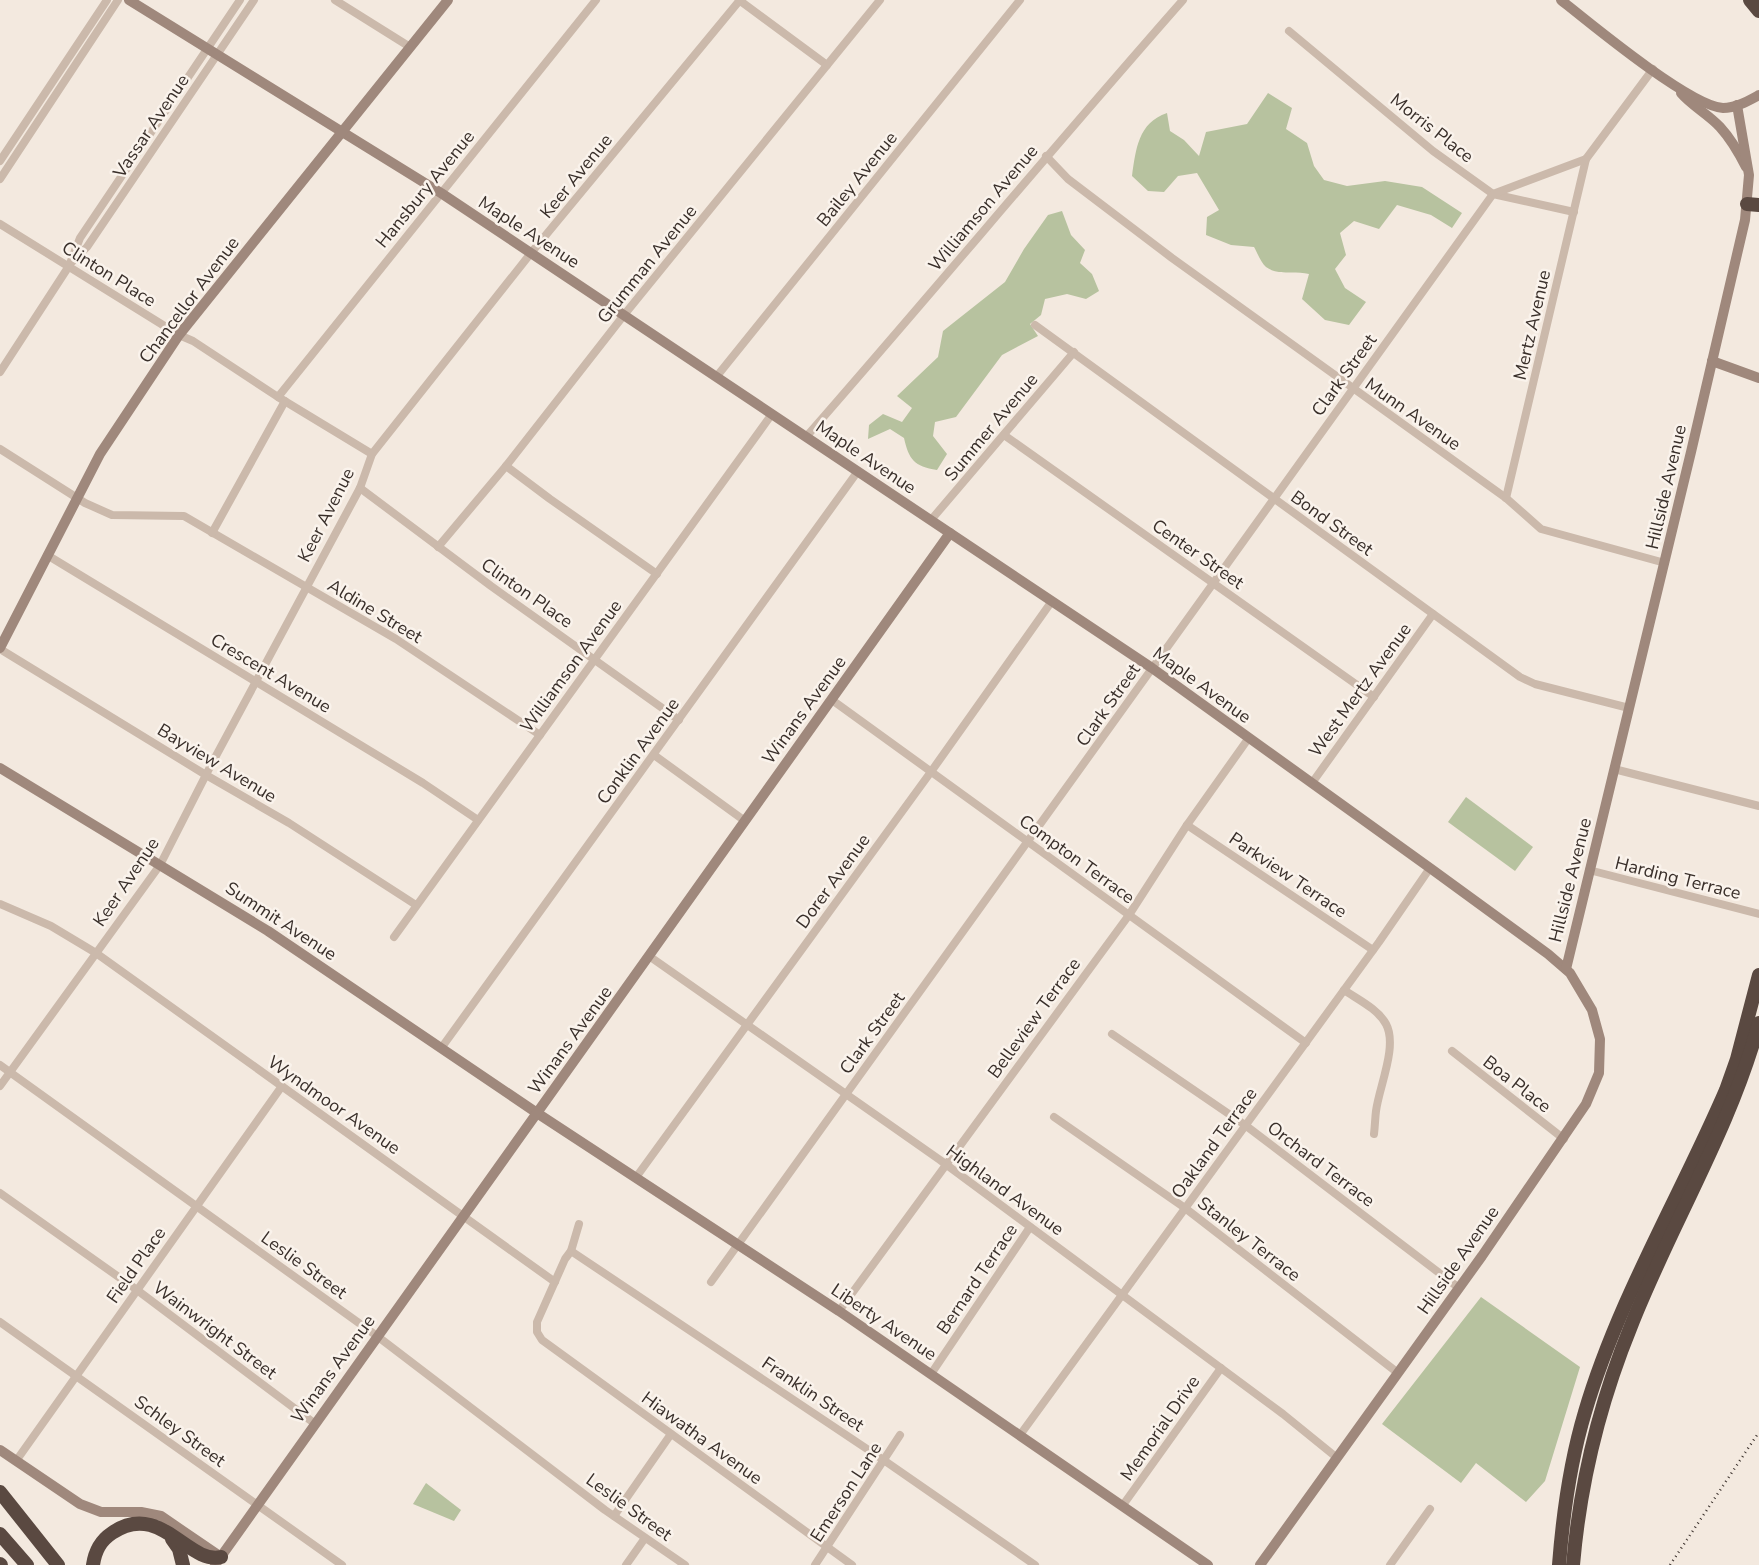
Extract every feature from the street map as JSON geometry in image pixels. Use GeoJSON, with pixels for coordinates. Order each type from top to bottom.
{"type":"FeatureCollection","features":[{"type":"Feature","properties":{"kind":"highway"},"geometry":{"type":"LineString","coordinates":[[1750,0],[1759,11]]}},
{"type":"Feature","properties":{"kind":"highway"},"geometry":{"type":"LineString","coordinates":[[1559,1565],[1567,1490],[1588,1402],[1628,1302],[1726,1090],[1737,1059],[1759,975]]}},
{"type":"Feature","properties":{"kind":"highway"},"geometry":{"type":"LineString","coordinates":[[1573,1565],[1587,1470],[1616,1366],[1637,1311],[1734,1102],[1759,1023]]}},
{"type":"Feature","properties":{"kind":"highway"},"geometry":{"type":"LineString","coordinates":[[0,1492],[58,1565]]}},
{"type":"Feature","properties":{"kind":"highway"},"geometry":{"type":"LineString","coordinates":[[93,1565],[101,1542],[116,1530],[141,1524],[162,1531],[203,1558],[218,1561]]}},
{"type":"Feature","properties":{"kind":"highway"},"geometry":{"type":"LineString","coordinates":[[162,1531],[179,1549],[183,1565]]}},
{"type":"Feature","properties":{"kind":"highway"},"geometry":{"type":"LineString","coordinates":[[0,1534],[27,1565]]}},
{"type":"Feature","properties":{"kind":"street"},"geometry":{"type":"LineString","coordinates":[[0,161],[108,0]]}},
{"type":"Feature","properties":{"kind":"street"},"geometry":{"type":"LineString","coordinates":[[0,179],[118,0]]}},
{"type":"Feature","properties":{"kind":"street","name":"Maple Avenue"},"geometry":{"type":"LineString","coordinates":[[129,0],[441,193],[1152,668],[1248,739],[1430,868],[1566,969]]}},
{"type":"Feature","properties":{"kind":"street","name":"Vassar Avenue"},"geometry":{"type":"LineString","coordinates":[[69,266],[80,238],[240,0]]}},
{"type":"Feature","properties":{"kind":"street","name":"Vassar Avenue"},"geometry":{"type":"LineString","coordinates":[[0,372],[69,266],[87,247],[254,0]]}},
{"type":"Feature","properties":{"kind":"street"},"geometry":{"type":"LineString","coordinates":[[335,0],[410,47]]}},
{"type":"Feature","properties":{"kind":"street","name":"Chancellor Avenue"},"geometry":{"type":"LineString","coordinates":[[0,648],[100,454],[179,335],[448,0]]}},
{"type":"Feature","properties":{"kind":"street","name":"Hansbury Avenue"},"geometry":{"type":"LineString","coordinates":[[212,533],[282,399],[441,193],[596,0]]}},
{"type":"Feature","properties":{"kind":"street"},"geometry":{"type":"LineString","coordinates":[[739,0],[827,65]]}},
{"type":"Feature","properties":{"kind":"street","name":"Keer Avenue"},"geometry":{"type":"LineString","coordinates":[[0,1086],[160,865],[206,775],[360,488],[372,454],[531,253],[739,0]]}},
{"type":"Feature","properties":{"kind":"street","name":"Grumman Avenue"},"geometry":{"type":"LineString","coordinates":[[438,547],[506,466],[624,315],[880,0]]}},
{"type":"Feature","properties":{"kind":"street","name":"Bailey Avenue"},"geometry":{"type":"LineString","coordinates":[[717,376],[1020,0]]}},
{"type":"Feature","properties":{"kind":"street","name":"Williamson Avenue"},"geometry":{"type":"LineString","coordinates":[[806,437],[956,264],[1046,156],[1183,0]]}},
{"type":"Feature","properties":{"kind":"street"},"geometry":{"type":"LineString","coordinates":[[1561,0],[1674,84],[1709,104],[1723,108],[1737,105],[1759,95]]}},
{"type":"Feature","properties":{"kind":"street","name":"Morris Place"},"geometry":{"type":"LineString","coordinates":[[1289,32],[1433,151],[1493,194],[1574,212]]}},
{"type":"Feature","properties":{"kind":"street"},"geometry":{"type":"LineString","coordinates":[[1493,194],[1586,159],[1653,69]]}},
{"type":"Feature","properties":{"kind":"street"},"geometry":{"type":"LineString","coordinates":[[1674,84],[1692,106],[1720,127],[1734,146],[1749,175]]}},
{"type":"Feature","properties":{"kind":"street","name":"Hillside Avenue"},"geometry":{"type":"LineString","coordinates":[[1260,1565],[1564,1139],[1594,1088],[1599,1073],[1601,1049],[1599,1031],[1592,1010],[1566,969],[1712,361],[1753,204],[1737,105]]}},
{"type":"Feature","properties":{"kind":"street"},"geometry":{"type":"LineString","coordinates":[[136,155],[146,161]]}},
{"type":"Feature","properties":{"kind":"street","name":"Munn Avenue"},"geometry":{"type":"LineString","coordinates":[[1046,156],[1068,179],[1150,242],[1506,498],[1541,529],[1664,563]]}},
{"type":"Feature","properties":{"kind":"street","name":"Mertz Avenue"},"geometry":{"type":"LineString","coordinates":[[1506,498],[1586,159]]}},
{"type":"Feature","properties":{"kind":"street","name":"Clark Street"},"geometry":{"type":"LineString","coordinates":[[711,1282],[1493,194]]}},
{"type":"Feature","properties":{"kind":"street","name":"Clinton Place"},"geometry":{"type":"LineString","coordinates":[[0,224],[179,335],[193,341],[282,399],[372,454]]}},
{"type":"Feature","properties":{"kind":"street","name":"Bond Street"},"geometry":{"type":"LineString","coordinates":[[1035,325],[1530,683],[1629,708]]}},
{"type":"Feature","properties":{"kind":"street","name":"Summer Avenue"},"geometry":{"type":"LineString","coordinates":[[932,520],[1074,352]]}},
{"type":"Feature","properties":{"kind":"street"},"geometry":{"type":"LineString","coordinates":[[1712,361],[1759,378]]}},
{"type":"Feature","properties":{"kind":"street","name":"Williamson Avenue"},"geometry":{"type":"LineString","coordinates":[[394,936],[772,414]]}},
{"type":"Feature","properties":{"kind":"street","name":"Center Street"},"geometry":{"type":"LineString","coordinates":[[1004,435],[1374,697]]}},
{"type":"Feature","properties":{"kind":"street","name":"Aldine Street"},"geometry":{"type":"LineString","coordinates":[[0,450],[77,498],[112,515],[184,516],[396,639],[540,735]]}},
{"type":"Feature","properties":{"kind":"street"},"geometry":{"type":"LineString","coordinates":[[506,466],[657,574]]}},
{"type":"Feature","properties":{"kind":"street","name":"Conklin Avenue"},"geometry":{"type":"LineString","coordinates":[[442,1047],[858,471]]}},
{"type":"Feature","properties":{"kind":"street","name":"Clinton Place"},"geometry":{"type":"LineString","coordinates":[[360,488],[438,547],[679,720]]}},
{"type":"Feature","properties":{"kind":"street","name":"Winans Avenue"},"geometry":{"type":"LineString","coordinates":[[218,1561],[314,1423],[950,533]]}},
{"type":"Feature","properties":{"kind":"street","name":"Crescent Avenue"},"geometry":{"type":"LineString","coordinates":[[48,555],[423,782],[478,820]]}},
{"type":"Feature","properties":{"kind":"street","name":"Dorer Avenue"},"geometry":{"type":"LineString","coordinates":[[637,1176],[931,772],[1052,601]]}},
{"type":"Feature","properties":{"kind":"street","name":"West Mertz Avenue"},"geometry":{"type":"LineString","coordinates":[[1312,783],[1433,614]]}},
{"type":"Feature","properties":{"kind":"street","name":"Bayview Avenue"},"geometry":{"type":"LineString","coordinates":[[0,648],[206,775],[290,823],[416,905]]}},
{"type":"Feature","properties":{"kind":"street","name":"Compton Terrace"},"geometry":{"type":"LineString","coordinates":[[832,700],[1306,1043]]}},
{"type":"Feature","properties":{"kind":"street","name":"Belleview Terrace"},"geometry":{"type":"LineString","coordinates":[[839,1312],[948,1166],[974,1124],[1129,915],[1187,825],[1248,739]]}},
{"type":"Feature","properties":{"kind":"street"},"geometry":{"type":"LineString","coordinates":[[654,755],[745,821]]}},
{"type":"Feature","properties":{"kind":"street","name":"Summit Avenue"},"geometry":{"type":"LineString","coordinates":[[0,768],[268,930],[537,1112]]}},
{"type":"Feature","properties":{"kind":"street"},"geometry":{"type":"LineString","coordinates":[[1614,769],[1759,806]]}},
{"type":"Feature","properties":{"kind":"street","name":"Parkview Terrace"},"geometry":{"type":"LineString","coordinates":[[1187,825],[1373,950]]}},
{"type":"Feature","properties":{"kind":"street","name":"Oakland Terrace"},"geometry":{"type":"LineString","coordinates":[[1020,1434],[1306,1043],[1430,868]]}},
{"type":"Feature","properties":{"kind":"street","name":"Harding Terrace"},"geometry":{"type":"LineString","coordinates":[[1589,870],[1759,914]]}},
{"type":"Feature","properties":{"kind":"street","name":"Wyndmoor Avenue"},"geometry":{"type":"LineString","coordinates":[[0,904],[51,926],[96,953],[555,1282]]}},
{"type":"Feature","properties":{"kind":"street","name":"Highland Avenue"},"geometry":{"type":"LineString","coordinates":[[649,956],[948,1166],[1221,1368],[1336,1458]]}},
{"type":"Feature","properties":{"kind":"street"},"geometry":{"type":"LineString","coordinates":[[1344,990],[1377,1014],[1386,1024],[1389,1035],[1390,1048],[1376,1110],[1374,1134]]}},
{"type":"Feature","properties":{"kind":"street","name":"Orchard Terrace"},"geometry":{"type":"LineString","coordinates":[[1112,1034],[1245,1125],[1459,1288]]}},
{"type":"Feature","properties":{"kind":"street","name":"Boa Place"},"geometry":{"type":"LineString","coordinates":[[1452,1051],[1564,1139]]}},
{"type":"Feature","properties":{"kind":"street","name":"Leslie Street"},"geometry":{"type":"LineString","coordinates":[[0,1065],[377,1336],[614,1516],[685,1565]]}},
{"type":"Feature","properties":{"kind":"street","name":"Field Place"},"geometry":{"type":"LineString","coordinates":[[16,1461],[282,1086]]}},
{"type":"Feature","properties":{"kind":"street","name":"Liberty Avenue"},"geometry":{"type":"LineString","coordinates":[[537,1112],[637,1176],[1020,1434],[1208,1565]]}},
{"type":"Feature","properties":{"kind":"street","name":"Stanley Terrace"},"geometry":{"type":"LineString","coordinates":[[1054,1117],[1185,1208],[1398,1373]]}},
{"type":"Feature","properties":{"kind":"street","name":"Wainwright Street"},"geometry":{"type":"LineString","coordinates":[[0,1193],[137,1290],[314,1423]]}},
{"type":"Feature","properties":{"kind":"street"},"geometry":{"type":"LineString","coordinates":[[555,1282],[571,1251],[579,1224]]}},
{"type":"Feature","properties":{"kind":"street","name":"Bernard Terrace"},"geometry":{"type":"LineString","coordinates":[[931,1374],[1030,1227]]}},
{"type":"Feature","properties":{"kind":"street","name":"Franklin Street"},"geometry":{"type":"LineString","coordinates":[[571,1251],[885,1461],[1035,1565]]}},
{"type":"Feature","properties":{"kind":"street","name":"Hiawatha Avenue"},"geometry":{"type":"LineString","coordinates":[[555,1282],[537,1322],[537,1332],[542,1340],[852,1565]]}},
{"type":"Feature","properties":{"kind":"street","name":"Schley Street"},"geometry":{"type":"LineString","coordinates":[[0,1322],[174,1444],[256,1506],[342,1565]]}},
{"type":"Feature","properties":{"kind":"street","name":"Memorial Drive"},"geometry":{"type":"LineString","coordinates":[[1123,1505],[1221,1368]]}},
{"type":"Feature","properties":{"kind":"street"},"geometry":{"type":"LineString","coordinates":[[614,1516],[671,1434]]}},
{"type":"Feature","properties":{"kind":"street","name":"Emerson Lane"},"geometry":{"type":"LineString","coordinates":[[815,1565],[885,1461],[900,1435]]}},
{"type":"Feature","properties":{"kind":"street"},"geometry":{"type":"LineString","coordinates":[[0,1450],[80,1504],[101,1512],[141,1512],[161,1516],[218,1561]]}},
{"type":"Feature","properties":{"kind":"street"},"geometry":{"type":"LineString","coordinates":[[1390,1565],[1430,1509]]}},
{"type":"Feature","properties":{"kind":"street"},"geometry":{"type":"LineString","coordinates":[[626,1565],[644,1538]]}},
{"type":"Feature","properties":{"kind":"green space"},"geometry":{"type":"Polygon","coordinates":[[[1268,93],[1292,108],[1286,129],[1307,143],[1314,166],[1324,180],[1347,186],[1385,181],[1422,187],[1462,213],[1452,228],[1431,215],[1397,205],[1379,229],[1354,221],[1340,233],[1346,255],[1335,269],[1345,288],[1366,302],[1349,325],[1325,320],[1302,299],[1309,274],[1271,270],[1262,263],[1254,247],[1231,245],[1206,235],[1207,217],[1219,210],[1197,173],[1178,176],[1164,192],[1148,191],[1132,176],[1140,138],[1144,130],[1157,117],[1167,113],[1170,131],[1184,140],[1199,156],[1206,132],[1247,124],[1268,93]]]}},
{"type":"Feature","properties":{"kind":"green space"},"geometry":{"type":"Polygon","coordinates":[[[1062,211],[1071,235],[1085,250],[1080,263],[1092,274],[1099,291],[1086,299],[1067,294],[1045,299],[1041,315],[1030,324],[1038,336],[1002,355],[956,417],[935,422],[933,436],[947,454],[937,470],[914,461],[908,452],[904,438],[890,429],[868,439],[869,425],[883,414],[902,422],[912,408],[897,396],[938,357],[943,331],[1005,282],[1024,249],[1048,215],[1062,211]]]}},
{"type":"Feature","properties":{"kind":"green space"},"geometry":{"type":"Polygon","coordinates":[[[1466,797],[1533,847],[1515,871],[1448,822],[1466,797]]]}},
{"type":"Feature","properties":{"kind":"green space"},"geometry":{"type":"Polygon","coordinates":[[[1481,1297],[1580,1367],[1545,1481],[1526,1502],[1476,1463],[1461,1483],[1382,1424],[1481,1297]]]}},
{"type":"Feature","properties":{"kind":"green space"},"geometry":{"type":"Polygon","coordinates":[[[426,1483],[461,1510],[454,1521],[413,1504],[426,1483]]]}},
{"type":"Feature","properties":{"kind":"railway"},"geometry":{"type":"LineString","coordinates":[[1670,1565],[1759,1432]]}}]}
